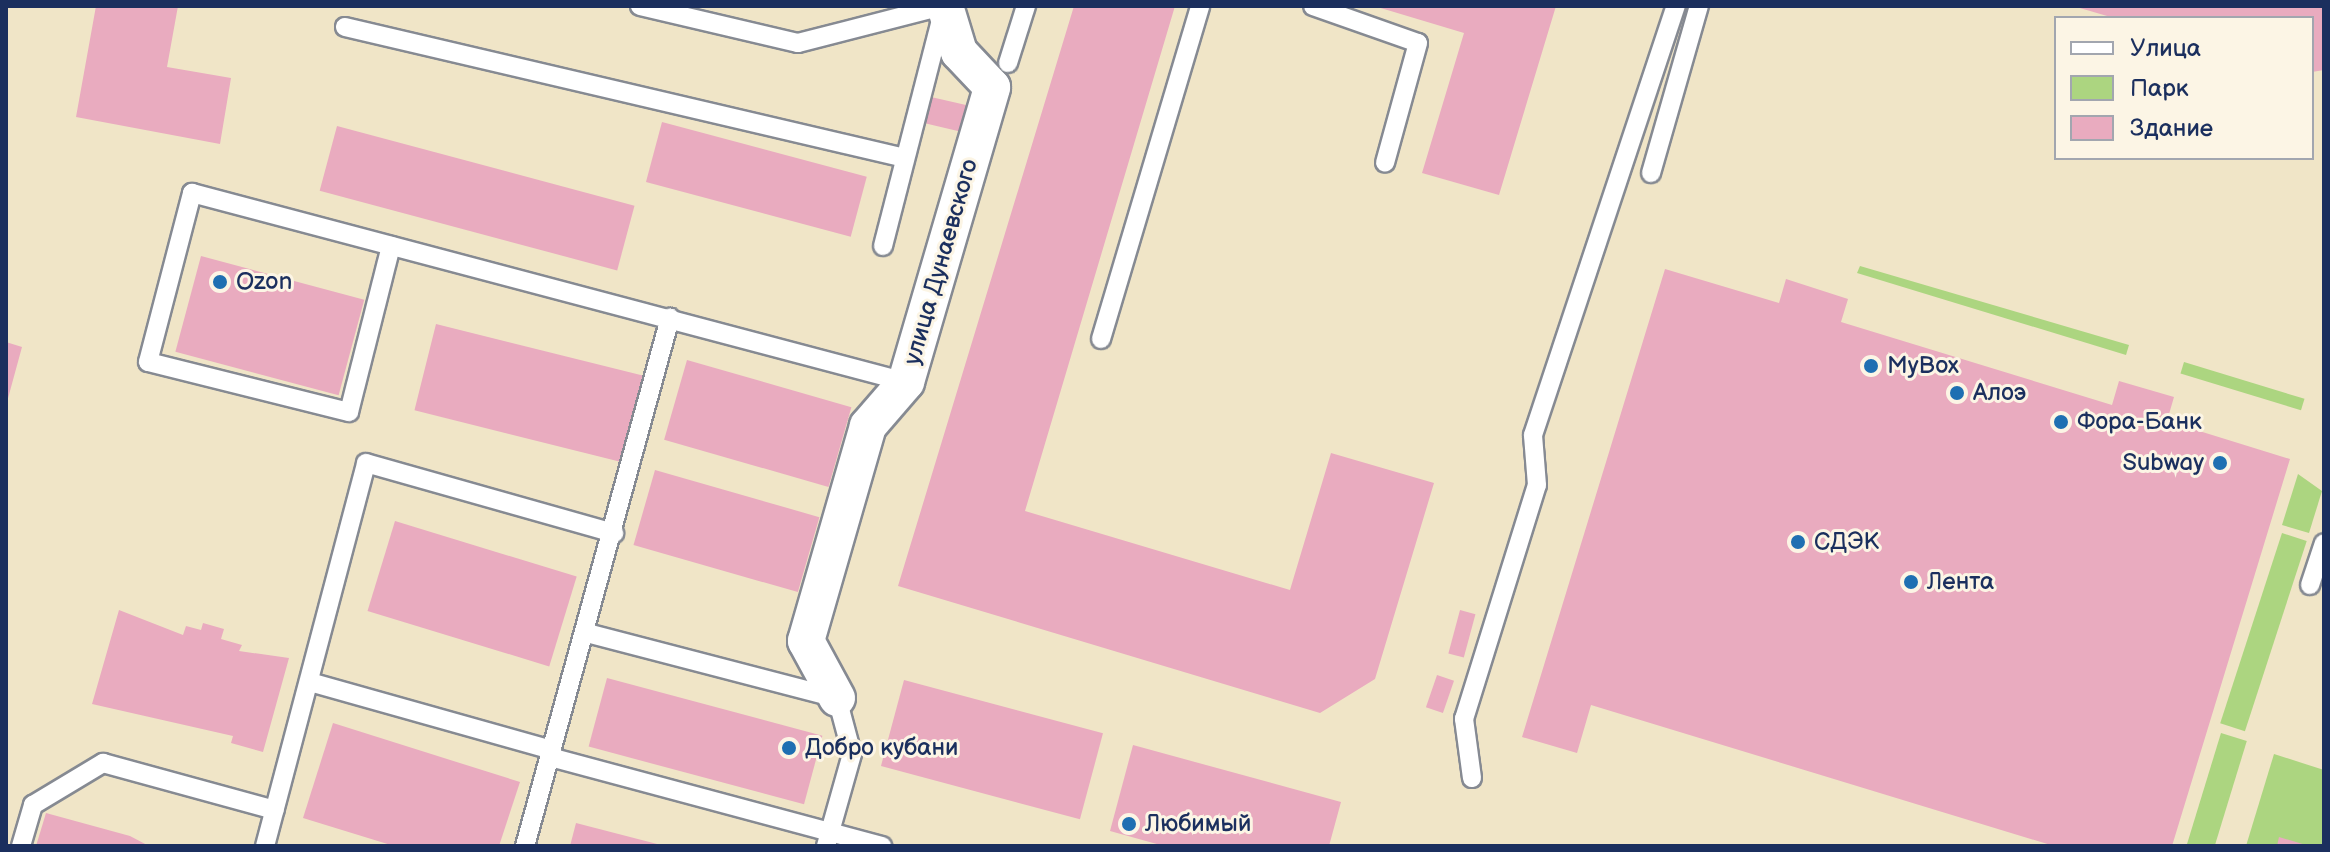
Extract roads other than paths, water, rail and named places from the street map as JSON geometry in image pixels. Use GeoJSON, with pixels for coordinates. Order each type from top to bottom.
{"type":"FeatureCollection","features":[{"type":"Feature","properties":{"kind":"street","name":"улица Дунаевского"},"geometry":{"type":"LineString","coordinates":[[837,698],[806,641],[868,426],[906,382],[992,87],[959,52],[944,6]]}},
{"type":"Feature","properties":{"kind":"lane"},"geometry":{"type":"LineString","coordinates":[[640,6],[798,43],[944,6],[883,246]]}},
{"type":"Feature","properties":{"kind":"lane"},"geometry":{"type":"LineString","coordinates":[[1008,63],[1026,6]]}},
{"type":"Feature","properties":{"kind":"lane"},"geometry":{"type":"LineString","coordinates":[[1101,339],[1200,6]]}},
{"type":"Feature","properties":{"kind":"lane"},"geometry":{"type":"LineString","coordinates":[[1313,6],[1418,43],[1385,163]]}},
{"type":"Feature","properties":{"kind":"lane"},"geometry":{"type":"LineString","coordinates":[[1472,778],[1464,719],[1537,485],[1533,435],[1676,6]]}},
{"type":"Feature","properties":{"kind":"lane"},"geometry":{"type":"LineString","coordinates":[[1651,173],[1699,6]]}},
{"type":"Feature","properties":{"kind":"lane"},"geometry":{"type":"LineString","coordinates":[[345,27],[905,158]]}},
{"type":"Feature","properties":{"kind":"lane"},"geometry":{"type":"LineString","coordinates":[[391,246],[349,412],[148,362],[192,193],[906,382]]}},
{"type":"Feature","properties":{"kind":"lane"},"geometry":{"type":"LineString","coordinates":[[525,846],[587,633],[670,318]]}},
{"type":"Feature","properties":{"kind":"lane"},"geometry":{"type":"LineString","coordinates":[[265,846],[366,463],[614,533]]}},
{"type":"Feature","properties":{"kind":"lane"},"geometry":{"type":"LineString","coordinates":[[2310,585],[2324,543]]}},
{"type":"Feature","properties":{"kind":"lane"},"geometry":{"type":"LineString","coordinates":[[587,633],[837,698],[852,754],[828,839]]}},
{"type":"Feature","properties":{"kind":"lane"},"geometry":{"type":"LineString","coordinates":[[310,682],[828,839],[882,846]]}},
{"type":"Feature","properties":{"kind":"lane"},"geometry":{"type":"LineString","coordinates":[[21,846],[33,805],[103,763],[275,810]]}},
{"type":"Feature","properties":{"kind":"place","name":"Ozon"},"geometry":{"type":"Point","coordinates":[220,282]}},
{"type":"Feature","properties":{"kind":"place","name":"MyBox"},"geometry":{"type":"Point","coordinates":[1871,366]}},
{"type":"Feature","properties":{"kind":"place","name":"Алоэ"},"geometry":{"type":"Point","coordinates":[1957,393]}},
{"type":"Feature","properties":{"kind":"place","name":"Фора-Банк"},"geometry":{"type":"Point","coordinates":[2061,422]}},
{"type":"Feature","properties":{"kind":"place","name":"Subway"},"geometry":{"type":"Point","coordinates":[2220,463]}},
{"type":"Feature","properties":{"kind":"place","name":"СДЭК"},"geometry":{"type":"Point","coordinates":[1798,542]}},
{"type":"Feature","properties":{"kind":"place","name":"Лента"},"geometry":{"type":"Point","coordinates":[1911,582]}},
{"type":"Feature","properties":{"kind":"place","name":"Добро кубани"},"geometry":{"type":"Point","coordinates":[789,748]}},
{"type":"Feature","properties":{"kind":"place","name":"Любимый"},"geometry":{"type":"Point","coordinates":[1129,824]}}]}
